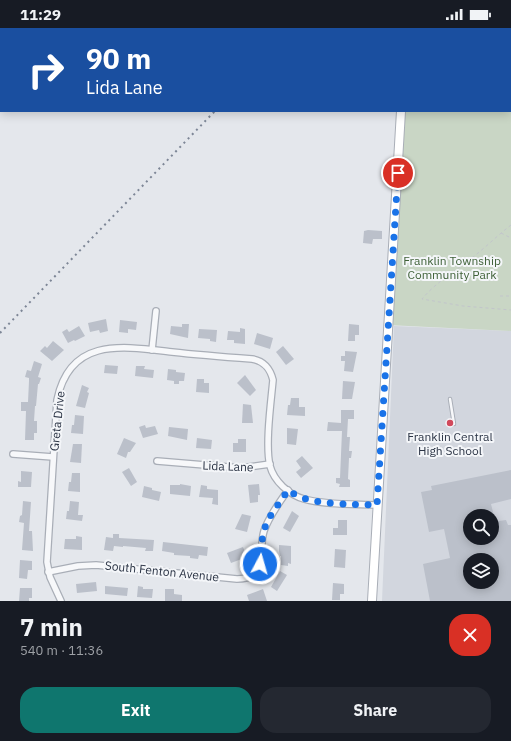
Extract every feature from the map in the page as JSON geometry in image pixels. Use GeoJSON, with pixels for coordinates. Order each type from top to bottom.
{"type":"FeatureCollection","features":[{"type":"Feature","properties":{"kind":"main road"},"geometry":{"type":"LineString","coordinates":[[372,601],[401,112]]}},
{"type":"Feature","properties":{"kind":"street"},"geometry":{"type":"LineString","coordinates":[[152,350],[156,310]]}},
{"type":"Feature","properties":{"kind":"street","name":"Greta Drive"},"geometry":{"type":"LineString","coordinates":[[61,601],[48,572],[47,562],[58,394],[64,378],[70,368],[83,356],[102,349],[119,347],[252,359],[265,364],[270,371],[273,380],[268,453],[270,464]]}},
{"type":"Feature","properties":{"kind":"street"},"geometry":{"type":"LineString","coordinates":[[13,454],[54,457]]}},
{"type":"Feature","properties":{"kind":"street","name":"Lida Lane"},"geometry":{"type":"LineString","coordinates":[[157,461],[241,468],[270,464],[276,478],[288,490],[298,497],[310,501],[377,505]]}},
{"type":"Feature","properties":{"kind":"street","name":"South Fenton Avenue"},"geometry":{"type":"LineString","coordinates":[[48,572],[78,566],[96,565],[237,579],[246,578],[258,569],[261,558],[263,532],[269,518],[288,490]]}},
{"type":"Feature","properties":{"kind":"lane"},"geometry":{"type":"LineString","coordinates":[[450,400],[454,424]]}},
{"type":"Feature","properties":{"kind":"path"},"geometry":{"type":"LineString","coordinates":[[511,225],[449,277],[432,288],[422,299],[463,306],[511,310]]}},
{"type":"Feature","properties":{"kind":"path"},"geometry":{"type":"LineString","coordinates":[[500,233],[511,238]]}},
{"type":"Feature","properties":{"kind":"path"},"geometry":{"type":"LineString","coordinates":[[500,296],[511,296]]}},
{"type":"Feature","properties":{"kind":"shaded area","name":"Franklin Central High School"},"geometry":{"type":"Polygon","coordinates":[[[394,326],[511,331],[511,601],[382,601],[394,326]]]}},
{"type":"Feature","properties":{"kind":"green space","name":"Franklin Township Community Park"},"geometry":{"type":"Polygon","coordinates":[[[405,112],[511,112],[511,331],[388,325],[405,112]]]}},
{"type":"Feature","properties":{"kind":"building"},"geometry":{"type":"Polygon","coordinates":[[[364,231],[382,231],[382,239],[373,239],[372,244],[363,243],[364,231]]]}},
{"type":"Feature","properties":{"kind":"building"},"geometry":{"type":"Polygon","coordinates":[[[106,319],[108,331],[100,333],[99,330],[90,332],[88,323],[106,319]]]}},
{"type":"Feature","properties":{"kind":"building"},"geometry":{"type":"Polygon","coordinates":[[[120,320],[137,322],[136,330],[128,329],[128,333],[119,332],[120,320]]]}},
{"type":"Feature","properties":{"kind":"building"},"geometry":{"type":"Polygon","coordinates":[[[182,324],[189,324],[188,338],[170,334],[171,326],[182,327],[182,324]]]}},
{"type":"Feature","properties":{"kind":"building"},"geometry":{"type":"Polygon","coordinates":[[[349,324],[359,325],[359,335],[355,335],[355,341],[348,341],[349,324]]]}},
{"type":"Feature","properties":{"kind":"building"},"geometry":{"type":"Polygon","coordinates":[[[79,326],[85,336],[68,343],[62,332],[67,329],[69,332],[79,326]]]}},
{"type":"Feature","properties":{"kind":"building"},"geometry":{"type":"Polygon","coordinates":[[[240,328],[245,329],[245,344],[234,343],[234,340],[227,340],[228,331],[240,332],[240,328]]]}},
{"type":"Feature","properties":{"kind":"building"},"geometry":{"type":"Polygon","coordinates":[[[199,329],[217,330],[216,342],[210,341],[210,339],[198,338],[199,329]]]}},
{"type":"Feature","properties":{"kind":"building"},"geometry":{"type":"Polygon","coordinates":[[[257,333],[273,338],[270,349],[254,344],[257,333]]]}},
{"type":"Feature","properties":{"kind":"building"},"geometry":{"type":"Polygon","coordinates":[[[53,341],[64,350],[52,361],[40,351],[45,346],[47,348],[53,341]]]}},
{"type":"Feature","properties":{"kind":"building"},"geometry":{"type":"Polygon","coordinates":[[[283,346],[294,359],[286,365],[276,352],[283,346]]]}},
{"type":"Feature","properties":{"kind":"building"},"geometry":{"type":"Polygon","coordinates":[[[345,351],[357,352],[353,372],[344,371],[345,361],[341,361],[341,356],[345,356],[345,351]]]}},
{"type":"Feature","properties":{"kind":"building"},"geometry":{"type":"Polygon","coordinates":[[[34,361],[42,364],[38,377],[41,378],[38,384],[35,406],[34,421],[37,421],[37,433],[34,433],[34,440],[25,440],[26,411],[21,411],[21,402],[28,402],[29,378],[25,377],[27,370],[31,371],[34,361]]]}},
{"type":"Feature","properties":{"kind":"building"},"geometry":{"type":"Polygon","coordinates":[[[105,365],[118,366],[117,374],[104,373],[105,365]]]}},
{"type":"Feature","properties":{"kind":"building"},"geometry":{"type":"Polygon","coordinates":[[[136,366],[145,366],[144,369],[154,370],[153,378],[135,376],[136,366]]]}},
{"type":"Feature","properties":{"kind":"building"},"geometry":{"type":"Polygon","coordinates":[[[168,369],[185,373],[184,381],[179,381],[179,384],[174,384],[174,381],[167,380],[168,369]]]}},
{"type":"Feature","properties":{"kind":"building"},"geometry":{"type":"Polygon","coordinates":[[[245,375],[256,390],[250,396],[237,383],[245,375]]]}},
{"type":"Feature","properties":{"kind":"building"},"geometry":{"type":"Polygon","coordinates":[[[197,379],[204,379],[204,383],[209,383],[209,393],[196,392],[197,379]]]}},
{"type":"Feature","properties":{"kind":"building"},"geometry":{"type":"Polygon","coordinates":[[[343,381],[355,382],[352,399],[342,399],[343,381]]]}},
{"type":"Feature","properties":{"kind":"building"},"geometry":{"type":"Polygon","coordinates":[[[82,385],[89,388],[85,408],[76,406],[82,385]]]}},
{"type":"Feature","properties":{"kind":"building"},"geometry":{"type":"Polygon","coordinates":[[[291,398],[299,398],[299,407],[305,407],[305,416],[287,415],[288,405],[290,405],[291,398]]]}},
{"type":"Feature","properties":{"kind":"building"},"geometry":{"type":"Polygon","coordinates":[[[243,404],[251,405],[253,423],[242,423],[243,404]]]}},
{"type":"Feature","properties":{"kind":"building"},"geometry":{"type":"Polygon","coordinates":[[[341,410],[354,410],[354,419],[348,419],[347,437],[350,437],[349,451],[352,451],[351,458],[349,458],[348,479],[350,480],[350,487],[339,487],[340,484],[336,483],[336,478],[340,478],[342,431],[327,431],[328,422],[341,423],[341,410]]]}},
{"type":"Feature","properties":{"kind":"building"},"geometry":{"type":"Polygon","coordinates":[[[75,415],[84,416],[83,434],[71,433],[75,415]]]}},
{"type":"Feature","properties":{"kind":"building"},"geometry":{"type":"Polygon","coordinates":[[[145,425],[146,428],[155,426],[158,434],[143,438],[139,427],[145,425]]]}},
{"type":"Feature","properties":{"kind":"building"},"geometry":{"type":"Polygon","coordinates":[[[169,427],[188,429],[187,440],[168,436],[169,427]]]}},
{"type":"Feature","properties":{"kind":"building"},"geometry":{"type":"Polygon","coordinates":[[[287,428],[298,429],[296,445],[287,444],[287,428]]]}},
{"type":"Feature","properties":{"kind":"building"},"geometry":{"type":"Polygon","coordinates":[[[124,438],[136,443],[130,452],[128,452],[126,458],[117,454],[124,438]]]}},
{"type":"Feature","properties":{"kind":"building"},"geometry":{"type":"Polygon","coordinates":[[[197,438],[212,440],[211,449],[196,448],[197,438]]]}},
{"type":"Feature","properties":{"kind":"building"},"geometry":{"type":"Polygon","coordinates":[[[238,439],[246,439],[246,452],[233,452],[233,443],[238,443],[238,439]]]}},
{"type":"Feature","properties":{"kind":"building"},"geometry":{"type":"Polygon","coordinates":[[[73,444],[82,444],[81,463],[70,462],[73,444]]]}},
{"type":"Feature","properties":{"kind":"building"},"geometry":{"type":"Polygon","coordinates":[[[302,456],[313,468],[301,478],[296,472],[301,468],[296,461],[302,456]]]}},
{"type":"Feature","properties":{"kind":"building"},"geometry":{"type":"Polygon","coordinates":[[[129,468],[137,482],[131,486],[122,472],[129,468]]]}},
{"type":"Feature","properties":{"kind":"building"},"geometry":{"type":"Polygon","coordinates":[[[511,470],[511,499],[491,504],[492,509],[463,509],[463,545],[499,545],[499,521],[506,520],[508,525],[511,525],[511,601],[430,601],[423,564],[450,558],[444,529],[429,532],[421,492],[432,490],[431,486],[511,470]]]}},
{"type":"Feature","properties":{"kind":"building"},"geometry":{"type":"Polygon","coordinates":[[[21,471],[32,472],[31,487],[18,487],[18,481],[21,482],[21,471]]]}},
{"type":"Feature","properties":{"kind":"building"},"geometry":{"type":"Polygon","coordinates":[[[72,473],[80,473],[80,492],[68,491],[72,473]]]}},
{"type":"Feature","properties":{"kind":"building"},"geometry":{"type":"Polygon","coordinates":[[[180,484],[191,486],[190,496],[170,494],[170,485],[180,484]]]}},
{"type":"Feature","properties":{"kind":"building"},"geometry":{"type":"Polygon","coordinates":[[[259,484],[260,495],[258,495],[258,502],[250,503],[248,485],[259,484]]]}},
{"type":"Feature","properties":{"kind":"building"},"geometry":{"type":"Polygon","coordinates":[[[201,485],[207,486],[207,489],[218,490],[218,505],[212,504],[213,498],[199,497],[201,485]]]}},
{"type":"Feature","properties":{"kind":"building"},"geometry":{"type":"Polygon","coordinates":[[[144,486],[161,492],[159,501],[142,497],[144,486]]]}},
{"type":"Feature","properties":{"kind":"building"},"geometry":{"type":"Polygon","coordinates":[[[23,501],[31,502],[29,531],[32,531],[33,551],[22,550],[24,523],[19,522],[20,516],[22,515],[23,501]]]}},
{"type":"Feature","properties":{"kind":"building"},"geometry":{"type":"Polygon","coordinates":[[[70,501],[79,502],[78,515],[83,515],[82,521],[66,519],[70,501]]]}},
{"type":"Feature","properties":{"kind":"building"},"geometry":{"type":"Polygon","coordinates":[[[292,511],[299,516],[290,532],[283,528],[292,511]]]}},
{"type":"Feature","properties":{"kind":"building"},"geometry":{"type":"Polygon","coordinates":[[[242,514],[251,516],[247,532],[235,529],[242,514]]]}},
{"type":"Feature","properties":{"kind":"building"},"geometry":{"type":"Polygon","coordinates":[[[338,520],[347,520],[347,535],[333,535],[333,528],[338,528],[338,520]]]}},
{"type":"Feature","properties":{"kind":"building"},"geometry":{"type":"Polygon","coordinates":[[[113,534],[119,534],[119,538],[154,540],[153,551],[145,551],[146,548],[123,546],[114,546],[113,551],[104,550],[106,537],[113,538],[113,534]]]}},
{"type":"Feature","properties":{"kind":"building"},"geometry":{"type":"Polygon","coordinates":[[[76,536],[82,537],[82,550],[64,549],[65,539],[76,539],[76,536]]]}},
{"type":"Feature","properties":{"kind":"building"},"geometry":{"type":"Polygon","coordinates":[[[163,542],[208,547],[207,556],[199,555],[198,559],[190,558],[190,556],[174,555],[174,553],[162,551],[163,542]]]}},
{"type":"Feature","properties":{"kind":"building"},"geometry":{"type":"Polygon","coordinates":[[[279,545],[291,546],[291,564],[288,563],[288,566],[281,565],[279,545]]]}},
{"type":"Feature","properties":{"kind":"building"},"geometry":{"type":"Polygon","coordinates":[[[243,547],[247,557],[231,563],[227,553],[243,547]]]}},
{"type":"Feature","properties":{"kind":"building"},"geometry":{"type":"Polygon","coordinates":[[[335,549],[346,550],[345,568],[334,567],[335,549]]]}},
{"type":"Feature","properties":{"kind":"building"},"geometry":{"type":"Polygon","coordinates":[[[20,560],[32,561],[32,570],[28,570],[27,579],[19,578],[20,560]]]}},
{"type":"Feature","properties":{"kind":"building"},"geometry":{"type":"Polygon","coordinates":[[[280,571],[287,575],[277,591],[271,587],[280,571]]]}},
{"type":"Feature","properties":{"kind":"building"},"geometry":{"type":"Polygon","coordinates":[[[96,582],[97,591],[77,593],[76,584],[96,582]]]}},
{"type":"Feature","properties":{"kind":"building"},"geometry":{"type":"Polygon","coordinates":[[[333,583],[344,584],[344,594],[340,594],[340,600],[332,600],[333,583]]]}},
{"type":"Feature","properties":{"kind":"building"},"geometry":{"type":"Polygon","coordinates":[[[105,586],[128,588],[127,596],[105,594],[105,586]]]}},
{"type":"Feature","properties":{"kind":"building"},"geometry":{"type":"Polygon","coordinates":[[[138,586],[143,587],[143,589],[153,589],[152,598],[137,597],[138,586]]]}},
{"type":"Feature","properties":{"kind":"building"},"geometry":{"type":"Polygon","coordinates":[[[20,588],[32,588],[32,598],[29,598],[29,601],[19,601],[20,588]]]}},
{"type":"Feature","properties":{"kind":"building"},"geometry":{"type":"Polygon","coordinates":[[[165,589],[174,589],[174,594],[182,595],[182,601],[165,601],[165,589]]]}},
{"type":"Feature","properties":{"kind":"building"},"geometry":{"type":"Polygon","coordinates":[[[263,589],[267,601],[249,601],[247,595],[263,589]]]}},
{"type":"Feature","properties":{"kind":"railway"},"geometry":{"type":"LineString","coordinates":[[0,333],[214,112]]}},
{"type":"Feature","properties":{"kind":"place","name":"Franklin Central High School"},"geometry":{"type":"Point","coordinates":[450,423]}},
{"type":"Feature","properties":{"kind":"route"},"geometry":{"type":"LineString","coordinates":[[260,564],[263,532],[269,518],[288,490],[298,497],[310,501],[377,505],[398,173]]}}]}
